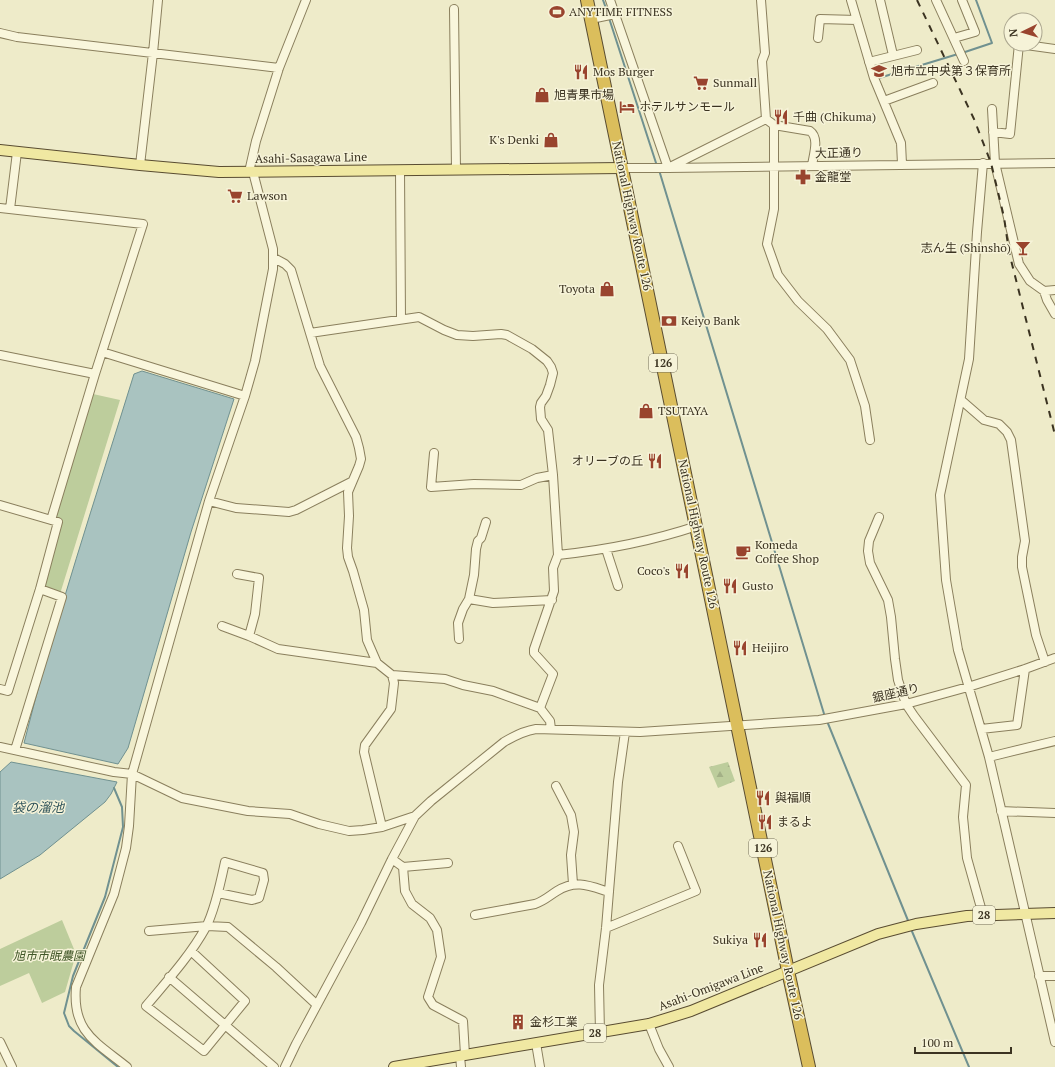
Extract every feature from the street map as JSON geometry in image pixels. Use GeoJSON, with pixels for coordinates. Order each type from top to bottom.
{"type":"FeatureCollection","features":[{"type":"Feature","properties":{"kind":"highway","name":"National Highway Route 126"},"geometry":{"type":"LineString","coordinates":[[588,0],[809,1067]]}},
{"type":"Feature","properties":{"kind":"main road","name":"Asahi-Sasagawa Line"},"geometry":{"type":"LineString","coordinates":[[0,150],[219,172],[622,168]]}},
{"type":"Feature","properties":{"kind":"main road","name":"Asahi-Omigawa Line"},"geometry":{"type":"LineString","coordinates":[[394,1067],[649,1024],[691,1011],[878,934],[910,925],[945,918],[983,914],[1053,914]]}},
{"type":"Feature","properties":{"kind":"street"},"geometry":{"type":"LineString","coordinates":[[140,165],[158,0]]}},
{"type":"Feature","properties":{"kind":"street"},"geometry":{"type":"LineString","coordinates":[[127,1067],[91,1038],[84,1030],[77,1013],[76,987],[114,894],[126,848],[129,826],[132,774],[209,501],[245,396],[261,337],[274,258],[273,249],[251,172],[256,141],[280,68],[306,0]]}},
{"type":"Feature","properties":{"kind":"street"},"geometry":{"type":"LineString","coordinates":[[610,0],[611,15],[668,168],[766,119]]}},
{"type":"Feature","properties":{"kind":"street"},"geometry":{"type":"LineString","coordinates":[[761,0],[765,53],[762,61],[766,119]]}},
{"type":"Feature","properties":{"kind":"street"},"geometry":{"type":"LineString","coordinates":[[851,0],[874,78],[902,143],[902,164]]}},
{"type":"Feature","properties":{"kind":"street"},"geometry":{"type":"LineString","coordinates":[[880,0],[893,56]]}},
{"type":"Feature","properties":{"kind":"street"},"geometry":{"type":"LineString","coordinates":[[936,0],[964,61]]}},
{"type":"Feature","properties":{"kind":"street"},"geometry":{"type":"LineString","coordinates":[[954,38],[975,32],[962,0]]}},
{"type":"Feature","properties":{"kind":"street"},"geometry":{"type":"LineString","coordinates":[[454,9],[456,170]]}},
{"type":"Feature","properties":{"kind":"street"},"geometry":{"type":"LineString","coordinates":[[591,19],[611,15]]}},
{"type":"Feature","properties":{"kind":"street"},"geometry":{"type":"LineString","coordinates":[[818,38],[820,20],[857,20]]}},
{"type":"Feature","properties":{"kind":"street"},"geometry":{"type":"LineString","coordinates":[[0,33],[17,37],[280,68]]}},
{"type":"Feature","properties":{"kind":"street"},"geometry":{"type":"LineString","coordinates":[[993,132],[1010,134],[1019,44],[1055,49]]}},
{"type":"Feature","properties":{"kind":"street"},"geometry":{"type":"LineString","coordinates":[[869,62],[916,50]]}},
{"type":"Feature","properties":{"kind":"street"},"geometry":{"type":"LineString","coordinates":[[884,101],[934,83]]}},
{"type":"Feature","properties":{"kind":"street"},"geometry":{"type":"LineString","coordinates":[[992,109],[995,163],[1019,264],[1030,281],[1044,291],[1055,290]]}},
{"type":"Feature","properties":{"kind":"street"},"geometry":{"type":"LineString","coordinates":[[766,119],[774,124],[810,131],[813,133],[816,138],[812,166]]}},
{"type":"Feature","properties":{"kind":"street"},"geometry":{"type":"LineString","coordinates":[[774,124],[774,209],[767,244],[778,275],[798,301],[827,329],[850,360],[865,406],[870,440]]}},
{"type":"Feature","properties":{"kind":"street"},"geometry":{"type":"LineString","coordinates":[[10,209],[16,152]]}},
{"type":"Feature","properties":{"kind":"street"},"geometry":{"type":"LineString","coordinates":[[982,163],[969,359],[940,495],[946,580],[958,650],[989,757],[1024,914],[1055,1042]]}},
{"type":"Feature","properties":{"kind":"street","name":"大正通り"},"geometry":{"type":"LineString","coordinates":[[622,168],[1055,163]]}},
{"type":"Feature","properties":{"kind":"street"},"geometry":{"type":"LineString","coordinates":[[400,170],[401,319]]}},
{"type":"Feature","properties":{"kind":"street"},"geometry":{"type":"LineString","coordinates":[[0,208],[143,224],[95,374],[51,520]]}},
{"type":"Feature","properties":{"kind":"street"},"geometry":{"type":"LineString","coordinates":[[274,258],[285,264],[291,270],[320,366],[356,437],[361,459],[348,492],[349,516],[347,548],[348,557],[364,610],[367,640],[377,663],[392,675],[445,679],[463,685],[493,691],[540,708],[550,721],[551,729]]}},
{"type":"Feature","properties":{"kind":"street"},"geometry":{"type":"LineString","coordinates":[[1044,291],[1046,300],[1055,314]]}},
{"type":"Feature","properties":{"kind":"street"},"geometry":{"type":"LineString","coordinates":[[310,333],[419,317],[456,335],[507,335],[532,349],[547,361],[551,367],[553,373],[546,396],[540,407],[541,419],[548,430],[553,475],[558,555],[553,568],[554,591],[552,600],[534,649],[534,653],[553,674],[540,708]]}},
{"type":"Feature","properties":{"kind":"street"},"geometry":{"type":"LineString","coordinates":[[102,352],[245,396]]}},
{"type":"Feature","properties":{"kind":"street"},"geometry":{"type":"LineString","coordinates":[[0,355],[95,374]]}},
{"type":"Feature","properties":{"kind":"street"},"geometry":{"type":"LineString","coordinates":[[961,400],[984,420],[999,424],[1007,432],[1011,440],[1025,541],[1022,567],[1036,635],[1045,662]]}},
{"type":"Feature","properties":{"kind":"street"},"geometry":{"type":"LineString","coordinates":[[434,453],[431,487],[474,484],[521,485],[537,478],[553,475]]}},
{"type":"Feature","properties":{"kind":"street"},"geometry":{"type":"LineString","coordinates":[[209,501],[236,508],[289,512],[296,510],[351,482]]}},
{"type":"Feature","properties":{"kind":"street"},"geometry":{"type":"LineString","coordinates":[[0,505],[58,522],[40,589],[8,691],[0,689]]}},
{"type":"Feature","properties":{"kind":"street"},"geometry":{"type":"LineString","coordinates":[[878,517],[869,541],[868,551],[870,563],[888,600],[898,680],[906,704],[966,786],[963,817],[967,858],[983,914]]}},
{"type":"Feature","properties":{"kind":"street"},"geometry":{"type":"LineString","coordinates":[[459,639],[458,623],[469,599],[474,575],[476,548],[486,522]]}},
{"type":"Feature","properties":{"kind":"street"},"geometry":{"type":"LineString","coordinates":[[558,555],[606,549],[645,541],[697,526]]}},
{"type":"Feature","properties":{"kind":"street"},"geometry":{"type":"LineString","coordinates":[[606,549],[618,586]]}},
{"type":"Feature","properties":{"kind":"street"},"geometry":{"type":"LineString","coordinates":[[237,574],[259,578],[255,614],[249,636]]}},
{"type":"Feature","properties":{"kind":"street"},"geometry":{"type":"LineString","coordinates":[[15,750],[62,597],[40,589]]}},
{"type":"Feature","properties":{"kind":"street"},"geometry":{"type":"LineString","coordinates":[[469,599],[493,603],[552,600]]}},
{"type":"Feature","properties":{"kind":"street"},"geometry":{"type":"LineString","coordinates":[[222,626],[278,649],[377,663]]}},
{"type":"Feature","properties":{"kind":"street","name":"銀座通り"},"geometry":{"type":"LineString","coordinates":[[415,816],[430,801],[504,742],[526,730],[551,729],[640,732],[822,720],[906,704],[968,687],[1055,658]]}},
{"type":"Feature","properties":{"kind":"street"},"geometry":{"type":"LineString","coordinates":[[981,729],[1017,725],[1025,669]]}},
{"type":"Feature","properties":{"kind":"street"},"geometry":{"type":"LineString","coordinates":[[382,827],[364,752],[365,745],[391,709],[394,683],[392,675]]}},
{"type":"Feature","properties":{"kind":"street"},"geometry":{"type":"LineString","coordinates":[[600,1032],[599,986],[606,928],[618,782],[624,732]]}},
{"type":"Feature","properties":{"kind":"street"},"geometry":{"type":"LineString","coordinates":[[989,757],[1055,741]]}},
{"type":"Feature","properties":{"kind":"street"},"geometry":{"type":"LineString","coordinates":[[0,747],[114,772],[132,774],[182,798],[248,811],[290,814],[320,824],[349,830],[363,830],[382,827],[415,816]]}},
{"type":"Feature","properties":{"kind":"street"},"geometry":{"type":"LineString","coordinates":[[556,786],[571,815],[574,832],[571,855],[573,884]]}},
{"type":"Feature","properties":{"kind":"street"},"geometry":{"type":"LineString","coordinates":[[1001,811],[1055,813]]}},
{"type":"Feature","properties":{"kind":"street"},"geometry":{"type":"LineString","coordinates":[[285,1067],[415,816]]}},
{"type":"Feature","properties":{"kind":"street"},"geometry":{"type":"LineString","coordinates":[[606,928],[696,891],[678,846]]}},
{"type":"Feature","properties":{"kind":"street"},"geometry":{"type":"LineString","coordinates":[[392,859],[403,867],[448,863]]}},
{"type":"Feature","properties":{"kind":"street"},"geometry":{"type":"LineString","coordinates":[[191,951],[246,1001],[204,1051],[146,1006],[191,951],[207,926],[218,893],[225,862],[264,873],[264,880],[259,898],[252,900],[218,893]]}},
{"type":"Feature","properties":{"kind":"street"},"geometry":{"type":"LineString","coordinates":[[403,867],[405,891],[412,904],[430,918],[437,930],[441,957],[428,997],[433,1005],[463,1021],[461,1067]]}},
{"type":"Feature","properties":{"kind":"street"},"geometry":{"type":"LineString","coordinates":[[475,915],[535,904],[544,900],[558,890],[573,884],[580,883],[609,892]]}},
{"type":"Feature","properties":{"kind":"street"},"geometry":{"type":"LineString","coordinates":[[150,931],[207,926],[228,927],[276,967],[317,1005]]}},
{"type":"Feature","properties":{"kind":"street"},"geometry":{"type":"LineString","coordinates":[[1039,976],[1055,976]]}},
{"type":"Feature","properties":{"kind":"street"},"geometry":{"type":"LineString","coordinates":[[169,978],[274,1067]]}},
{"type":"Feature","properties":{"kind":"street"},"geometry":{"type":"LineString","coordinates":[[649,1024],[659,1049],[669,1067]]}},
{"type":"Feature","properties":{"kind":"street"},"geometry":{"type":"LineString","coordinates":[[0,1042],[12,1067]]}},
{"type":"Feature","properties":{"kind":"street"},"geometry":{"type":"LineString","coordinates":[[536,1043],[540,1067]]}},
{"type":"Feature","properties":{"kind":"green space"},"geometry":{"type":"Polygon","coordinates":[[[93,394],[120,400],[60,594],[43,588],[54,518],[93,394]]]}},
{"type":"Feature","properties":{"kind":"green space"},"geometry":{"type":"Polygon","coordinates":[[[728,762],[735,781],[718,788],[709,767],[728,762]]]}},
{"type":"Feature","properties":{"kind":"green space","name":"旭市市眠農園"},"geometry":{"type":"Polygon","coordinates":[[[62,920],[76,954],[65,992],[42,1003],[29,973],[0,986],[0,949],[62,920]]]}},
{"type":"Feature","properties":{"kind":"water"},"geometry":{"type":"Polygon","coordinates":[[[142,371],[234,399],[191,532],[128,748],[118,764],[24,743],[62,604],[134,374],[142,371]]]}},
{"type":"Feature","properties":{"kind":"water","name":"袋の溜池"},"geometry":{"type":"Polygon","coordinates":[[[11,762],[117,782],[105,802],[40,855],[0,879],[0,772],[11,762]]]}},
{"type":"Feature","properties":{"kind":"waterway"},"geometry":{"type":"LineString","coordinates":[[603,0],[608,14]]}},
{"type":"Feature","properties":{"kind":"waterway"},"geometry":{"type":"LineString","coordinates":[[962,53],[992,43],[976,0]]}},
{"type":"Feature","properties":{"kind":"waterway"},"geometry":{"type":"LineString","coordinates":[[609,18],[657,166]]}},
{"type":"Feature","properties":{"kind":"waterway"},"geometry":{"type":"LineString","coordinates":[[879,78],[958,54]]}},
{"type":"Feature","properties":{"kind":"waterway"},"geometry":{"type":"LineString","coordinates":[[659,170],[825,717]]}},
{"type":"Feature","properties":{"kind":"waterway"},"geometry":{"type":"LineString","coordinates":[[827,721],[909,923]]}},
{"type":"Feature","properties":{"kind":"waterway"},"geometry":{"type":"LineString","coordinates":[[114,788],[122,807],[123,827],[105,897],[73,976],[64,1013],[69,1026],[118,1067]]}},
{"type":"Feature","properties":{"kind":"waterway"},"geometry":{"type":"LineString","coordinates":[[911,929],[969,1067]]}},
{"type":"Feature","properties":{"kind":"railway"},"geometry":{"type":"LineString","coordinates":[[917,0],[974,119],[991,163],[1004,217],[1009,252],[1055,435]]}},
{"type":"Feature","properties":{"kind":"place","name":"ANYTIME FITNESS"},"geometry":{"type":"Point","coordinates":[557,12]}},
{"type":"Feature","properties":{"kind":"place","name":"旭市立中央第３保育所"},"geometry":{"type":"Point","coordinates":[879,71]}},
{"type":"Feature","properties":{"kind":"place","name":"Mos Burger"},"geometry":{"type":"Point","coordinates":[581,72]}},
{"type":"Feature","properties":{"kind":"place","name":"Sunmall"},"geometry":{"type":"Point","coordinates":[701,83]}},
{"type":"Feature","properties":{"kind":"place","name":"旭青果市場"},"geometry":{"type":"Point","coordinates":[542,95]}},
{"type":"Feature","properties":{"kind":"place","name":"ホテルサンモール"},"geometry":{"type":"Point","coordinates":[627,107]}},
{"type":"Feature","properties":{"kind":"place","name":"千曲 (Chikuma)"},"geometry":{"type":"Point","coordinates":[781,117]}},
{"type":"Feature","properties":{"kind":"place","name":"K's Denki"},"geometry":{"type":"Point","coordinates":[551,140]}},
{"type":"Feature","properties":{"kind":"place","name":"金龍堂"},"geometry":{"type":"Point","coordinates":[803,177]}},
{"type":"Feature","properties":{"kind":"place","name":"Lawson"},"geometry":{"type":"Point","coordinates":[235,196]}},
{"type":"Feature","properties":{"kind":"place","name":"志ん生 (Shinshō)"},"geometry":{"type":"Point","coordinates":[1023,248]}},
{"type":"Feature","properties":{"kind":"place","name":"Toyota"},"geometry":{"type":"Point","coordinates":[607,289]}},
{"type":"Feature","properties":{"kind":"place","name":"Keiyo Bank"},"geometry":{"type":"Point","coordinates":[669,321]}},
{"type":"Feature","properties":{"kind":"place","name":"TSUTAYA"},"geometry":{"type":"Point","coordinates":[646,411]}},
{"type":"Feature","properties":{"kind":"place","name":"オリーブの丘"},"geometry":{"type":"Point","coordinates":[655,461]}},
{"type":"Feature","properties":{"kind":"place","name":"Komeda Coffee Shop"},"geometry":{"type":"Point","coordinates":[743,552]}},
{"type":"Feature","properties":{"kind":"place","name":"Coco's"},"geometry":{"type":"Point","coordinates":[682,571]}},
{"type":"Feature","properties":{"kind":"place","name":"Gusto"},"geometry":{"type":"Point","coordinates":[730,586]}},
{"type":"Feature","properties":{"kind":"place","name":"Heijiro"},"geometry":{"type":"Point","coordinates":[740,648]}},
{"type":"Feature","properties":{"kind":"place","name":"與福順"},"geometry":{"type":"Point","coordinates":[763,798]}},
{"type":"Feature","properties":{"kind":"place","name":"まるよ"},"geometry":{"type":"Point","coordinates":[765,822]}},
{"type":"Feature","properties":{"kind":"place","name":"Sukiya"},"geometry":{"type":"Point","coordinates":[760,940]}},
{"type":"Feature","properties":{"kind":"place","name":"金杉工業"},"geometry":{"type":"Point","coordinates":[518,1022]}}]}
